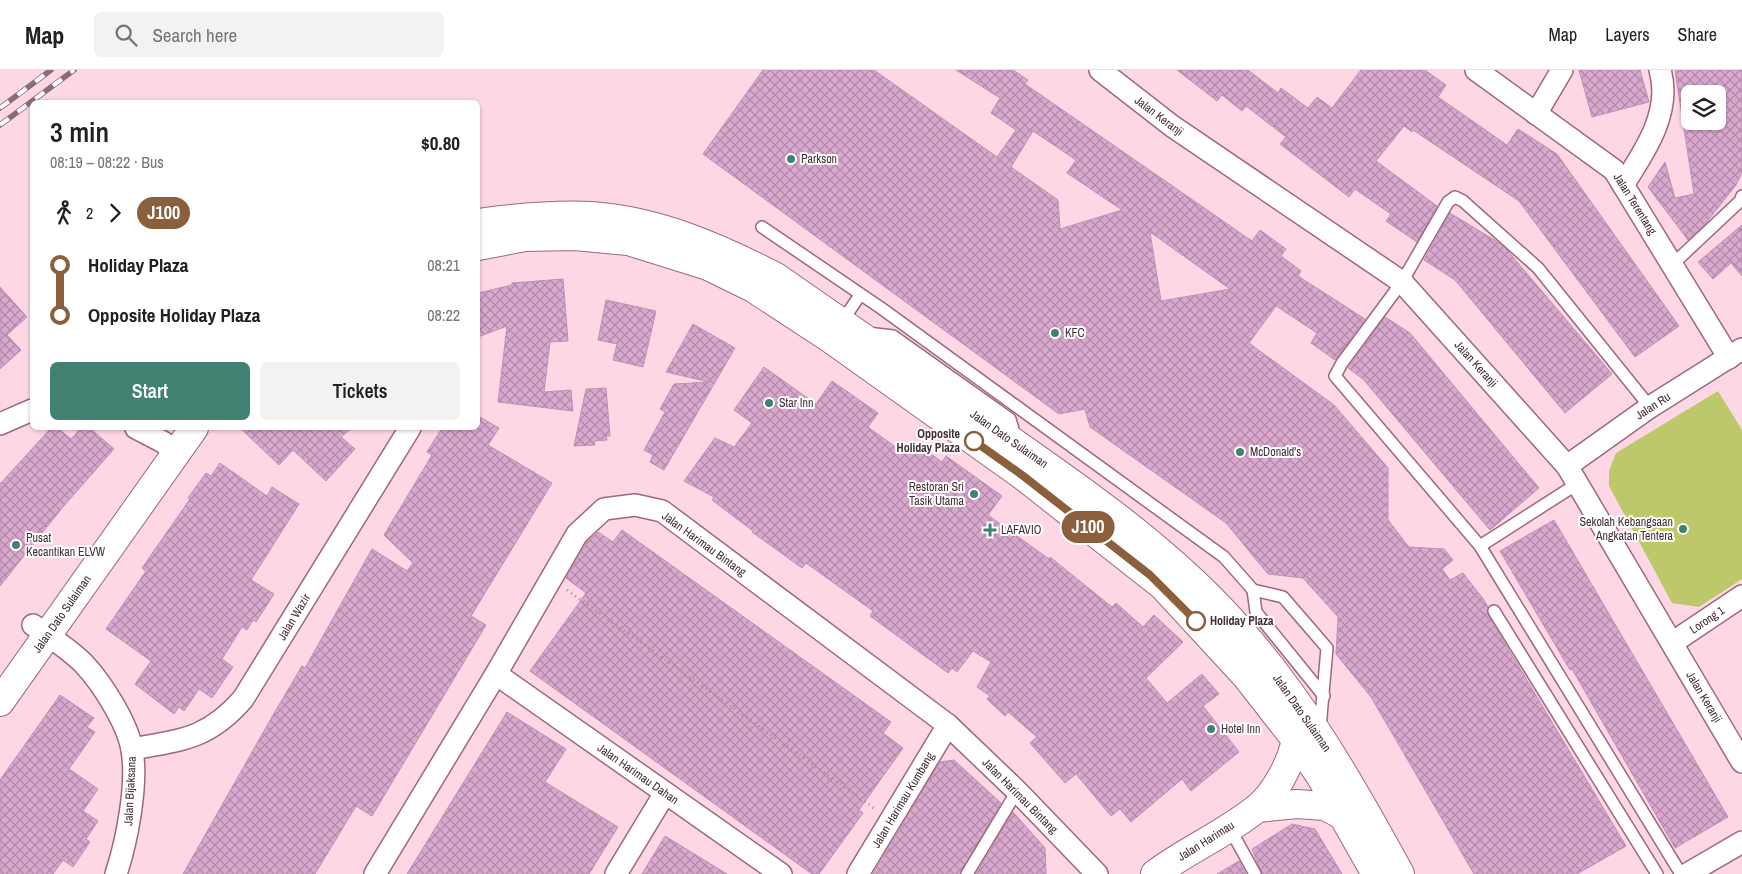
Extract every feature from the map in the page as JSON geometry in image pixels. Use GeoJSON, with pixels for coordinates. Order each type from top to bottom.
{"type":"FeatureCollection","features":[{"type":"Feature","properties":{"kind":"street","name":"Jalan Keranji"},"geometry":{"type":"LineString","coordinates":[[1100,70],[1172,126],[1402,282],[1567,466],[1742,762]]}},
{"type":"Feature","properties":{"kind":"street","name":"Jalan Terentang"},"geometry":{"type":"LineString","coordinates":[[1476,70],[1614,170],[1672,264],[1736,354]]}},
{"type":"Feature","properties":{"kind":"street"},"geometry":{"type":"LineString","coordinates":[[1536,114],[1562,70]]}},
{"type":"Feature","properties":{"kind":"street"},"geometry":{"type":"LineString","coordinates":[[1623,185],[1651,141],[1665,86],[1660,70]]}},
{"type":"Feature","properties":{"kind":"street","name":"Jalan Dato Sulaiman"},"geometry":{"type":"LineString","coordinates":[[480,223],[559,216],[593,216],[646,225],[701,241],[736,256],[776,277],[1163,586],[1246,676],[1308,738],[1369,817],[1400,874]]}},
{"type":"Feature","properties":{"kind":"street","name":"Jalan Dato Sulaiman"},"geometry":{"type":"LineString","coordinates":[[480,246],[525,237],[565,236],[628,241],[708,266],[842,331],[1017,444],[1084,491],[1136,532],[1214,602],[1259,654],[1296,701],[1308,738],[1344,816],[1376,874]]}},
{"type":"Feature","properties":{"kind":"street","name":"Jalan Ru"},"geometry":{"type":"LineString","coordinates":[[1567,466],[1650,408],[1736,354]]}},
{"type":"Feature","properties":{"kind":"street"},"geometry":{"type":"LineString","coordinates":[[0,424],[30,411]]}},
{"type":"Feature","properties":{"kind":"street"},"geometry":{"type":"LineString","coordinates":[[142,430],[170,440]]}},
{"type":"Feature","properties":{"kind":"street","name":"Jalan Dato Sulaiman"},"geometry":{"type":"LineString","coordinates":[[0,702],[40,630],[170,440],[190,430]]}},
{"type":"Feature","properties":{"kind":"street","name":"Jalan Wazir"},"geometry":{"type":"LineString","coordinates":[[132,749],[199,735],[222,720],[243,699],[409,430]]}},
{"type":"Feature","properties":{"kind":"street","name":"Jalan Harimau Bintang"},"geometry":{"type":"LineString","coordinates":[[375,874],[496,674],[577,534],[604,509],[634,504],[662,511],[948,725],[1017,791],[1097,874]]}},
{"type":"Feature","properties":{"kind":"street","name":"Lorong 1"},"geometry":{"type":"LineString","coordinates":[[1672,643],[1742,596]]}},
{"type":"Feature","properties":{"kind":"street","name":"Jalan Dato Sulaiman"},"geometry":{"type":"LineString","coordinates":[[0,671],[40,630]]}},
{"type":"Feature","properties":{"kind":"street","name":"Jalan Bijaksana"},"geometry":{"type":"LineString","coordinates":[[40,630],[84,664],[103,685],[132,749],[133,774],[128,831],[116,874]]}},
{"type":"Feature","properties":{"kind":"street","name":"Jalan Harimau Dahan"},"geometry":{"type":"LineString","coordinates":[[496,674],[780,874]]}},
{"type":"Feature","properties":{"kind":"street","name":"Jalan Harimau Kumbang"},"geometry":{"type":"LineString","coordinates":[[858,874],[948,725]]}},
{"type":"Feature","properties":{"kind":"street","name":"Jalan Harimau"},"geometry":{"type":"LineString","coordinates":[[1155,874],[1258,808],[1281,779],[1293,755],[1308,738]]}},
{"type":"Feature","properties":{"kind":"street"},"geometry":{"type":"LineString","coordinates":[[616,874],[665,793]]}},
{"type":"Feature","properties":{"kind":"street","name":"Jalan Harimau"},"geometry":{"type":"LineString","coordinates":[[1258,808],[1297,804],[1325,806],[1344,816]]}},
{"type":"Feature","properties":{"kind":"street"},"geometry":{"type":"LineString","coordinates":[[1687,874],[1742,842]]}},
{"type":"Feature","properties":{"kind":"lane"},"geometry":{"type":"LineString","coordinates":[[1672,264],[1740,201],[1742,196]]}},
{"type":"Feature","properties":{"kind":"lane"},"geometry":{"type":"LineString","coordinates":[[1650,408],[1538,268],[1464,201],[1455,197],[1448,202],[1402,282],[1342,363],[1335,376],[1480,546],[1681,874]]}},
{"type":"Feature","properties":{"kind":"lane"},"geometry":{"type":"LineString","coordinates":[[762,227],[860,295],[1224,558],[1253,590],[1256,612],[1324,696]]}},
{"type":"Feature","properties":{"kind":"lane"},"geometry":{"type":"LineString","coordinates":[[842,331],[860,295]]}},
{"type":"Feature","properties":{"kind":"lane"},"geometry":{"type":"LineString","coordinates":[[1480,546],[1578,484]]}},
{"type":"Feature","properties":{"kind":"lane"},"geometry":{"type":"LineString","coordinates":[[1253,590],[1284,597],[1327,648],[1324,696],[1308,738]]}},
{"type":"Feature","properties":{"kind":"lane"},"geometry":{"type":"LineString","coordinates":[[1494,611],[1657,874]]}},
{"type":"Feature","properties":{"kind":"lane"},"geometry":{"type":"LineString","coordinates":[[967,874],[1017,791]]}},
{"type":"Feature","properties":{"kind":"lane"},"geometry":{"type":"LineString","coordinates":[[1229,827],[1255,874]]}},
{"type":"Feature","properties":{"kind":"path"},"geometry":{"type":"LineString","coordinates":[[551,579],[891,820]]}},
{"type":"Feature","properties":{"kind":"green space","name":"Sekolah Kebangsaan Angkatan Tentera"},"geometry":{"type":"Polygon","coordinates":[[[1718,391],[1742,430],[1742,579],[1699,607],[1672,603],[1609,486],[1609,471],[1616,453],[1718,391]]]}},
{"type":"Feature","properties":{"kind":"building"},"geometry":{"type":"Polygon","coordinates":[[[763,70],[874,70],[997,157],[1016,130],[991,113],[1000,98],[956,70],[1013,70],[1028,80],[1025,84],[1252,241],[1260,230],[1286,249],[1281,256],[1301,271],[1298,276],[1365,319],[1335,360],[1311,343],[1317,333],[1276,306],[1249,343],[1334,405],[1388,468],[1388,520],[1409,547],[1444,549],[1453,560],[1442,569],[1450,580],[1463,573],[1484,600],[1488,607],[1488,615],[1626,846],[1577,874],[1474,874],[1371,697],[1336,654],[1338,617],[1303,578],[1268,574],[1226,523],[1090,427],[1085,409],[1059,414],[703,154],[763,70]],[[1033,131],[1011,167],[1058,200],[1060,229],[1122,210],[1067,173],[1076,160],[1033,131]],[[1150,232],[1161,301],[1230,289],[1150,232]]]}},
{"type":"Feature","properties":{"kind":"building"},"geometry":{"type":"Polygon","coordinates":[[[1177,70],[1248,70],[1278,93],[1281,88],[1308,108],[1317,97],[1332,108],[1361,70],[1425,70],[1446,85],[1438,97],[1507,145],[1518,129],[1557,154],[1679,326],[1635,357],[1519,201],[1413,130],[1412,132],[1404,126],[1376,161],[1437,206],[1417,242],[1386,221],[1391,214],[1355,189],[1349,197],[1280,144],[1286,137],[1246,106],[1242,111],[1222,95],[1217,101],[1177,70]]]}},
{"type":"Feature","properties":{"kind":"building"},"geometry":{"type":"Polygon","coordinates":[[[1579,70],[1640,70],[1649,102],[1592,117],[1579,70]]]}},
{"type":"Feature","properties":{"kind":"building"},"geometry":{"type":"Polygon","coordinates":[[[1675,70],[1742,70],[1742,172],[1736,185],[1706,223],[1688,240],[1648,187],[1665,162],[1675,198],[1694,194],[1684,130],[1726,130],[1726,85],[1681,85],[1681,109],[1675,70]]]}},
{"type":"Feature","properties":{"kind":"building"},"geometry":{"type":"Polygon","coordinates":[[[1450,213],[1496,241],[1507,250],[1612,374],[1565,413],[1455,280],[1424,260],[1450,213]]]}},
{"type":"Feature","properties":{"kind":"building"},"geometry":{"type":"Polygon","coordinates":[[[1742,225],[1742,276],[1731,263],[1713,279],[1698,262],[1742,225]]]}},
{"type":"Feature","properties":{"kind":"building"},"geometry":{"type":"Polygon","coordinates":[[[563,279],[568,341],[550,342],[544,392],[571,390],[573,411],[498,402],[507,326],[480,336],[480,293],[512,285],[512,283],[563,279]]]}},
{"type":"Feature","properties":{"kind":"building"},"geometry":{"type":"Polygon","coordinates":[[[0,287],[27,317],[7,335],[21,350],[0,369],[0,287]]]}},
{"type":"Feature","properties":{"kind":"building"},"geometry":{"type":"Polygon","coordinates":[[[606,300],[656,311],[643,367],[613,360],[617,344],[598,340],[606,300]]]}},
{"type":"Feature","properties":{"kind":"building"},"geometry":{"type":"Polygon","coordinates":[[[1385,317],[1410,333],[1539,488],[1490,530],[1363,379],[1348,368],[1385,317]]]}},
{"type":"Feature","properties":{"kind":"building"},"geometry":{"type":"Polygon","coordinates":[[[693,324],[735,348],[664,470],[650,462],[653,455],[644,450],[665,412],[660,409],[674,384],[709,382],[666,372],[693,324]]]}},
{"type":"Feature","properties":{"kind":"building"},"geometry":{"type":"Polygon","coordinates":[[[764,367],[816,404],[832,381],[878,413],[868,427],[904,453],[913,441],[942,462],[946,456],[1002,496],[988,515],[1049,559],[1050,557],[1112,607],[1116,603],[1143,627],[1154,615],[1183,642],[1146,678],[1167,703],[1202,674],[1219,694],[1203,706],[1239,752],[1191,791],[1182,779],[1131,822],[1120,809],[1111,816],[1076,774],[1065,783],[1030,743],[1037,737],[1008,712],[1005,716],[987,699],[990,696],[977,687],[991,662],[973,651],[957,672],[952,668],[948,673],[870,616],[873,611],[806,563],[802,568],[712,500],[714,497],[684,481],[715,438],[734,447],[752,423],[734,410],[764,367]]]}},
{"type":"Feature","properties":{"kind":"building"},"geometry":{"type":"Polygon","coordinates":[[[606,388],[610,436],[606,436],[607,440],[594,441],[595,445],[574,446],[586,389],[606,388]]]}},
{"type":"Feature","properties":{"kind":"building"},"geometry":{"type":"Polygon","coordinates":[[[480,417],[499,428],[488,445],[552,483],[471,616],[486,625],[372,816],[356,806],[315,874],[183,874],[273,715],[302,666],[305,668],[372,549],[407,571],[413,563],[384,535],[432,455],[427,452],[441,430],[480,430],[480,417]]]}},
{"type":"Feature","properties":{"kind":"building"},"geometry":{"type":"Polygon","coordinates":[[[49,430],[60,430],[71,439],[79,430],[92,430],[114,449],[62,508],[0,586],[0,484],[49,430]]]}},
{"type":"Feature","properties":{"kind":"building"},"geometry":{"type":"Polygon","coordinates":[[[242,430],[350,430],[341,437],[355,449],[326,481],[293,450],[279,465],[242,430]]]}},
{"type":"Feature","properties":{"kind":"building"},"geometry":{"type":"Polygon","coordinates":[[[220,463],[267,496],[272,487],[299,504],[251,580],[274,594],[256,622],[253,620],[247,630],[242,627],[222,659],[233,667],[212,698],[199,689],[184,711],[179,707],[174,714],[135,684],[151,661],[106,629],[146,571],[142,568],[190,499],[188,498],[206,473],[211,476],[220,463]]]}},
{"type":"Feature","properties":{"kind":"building"},"geometry":{"type":"Polygon","coordinates":[[[1554,520],[1728,817],[1675,848],[1572,669],[1570,670],[1500,551],[1554,520]]]}},
{"type":"Feature","properties":{"kind":"building"},"geometry":{"type":"Polygon","coordinates":[[[622,530],[891,722],[883,733],[903,748],[859,810],[863,813],[819,874],[812,874],[530,671],[586,593],[566,578],[587,542],[598,532],[613,542],[622,530]]]}},
{"type":"Feature","properties":{"kind":"building"},"geometry":{"type":"Polygon","coordinates":[[[60,695],[94,718],[87,727],[95,732],[69,769],[98,789],[83,811],[98,821],[86,839],[90,842],[73,867],[63,860],[53,874],[0,874],[0,780],[60,695]]]}},
{"type":"Feature","properties":{"kind":"building"},"geometry":{"type":"Polygon","coordinates":[[[507,712],[566,749],[545,782],[618,827],[589,874],[407,874],[507,712]]]}},
{"type":"Feature","properties":{"kind":"building"},"geometry":{"type":"Polygon","coordinates":[[[954,760],[1001,803],[960,874],[873,874],[940,762],[954,760]]]}},
{"type":"Feature","properties":{"kind":"building"},"geometry":{"type":"Polygon","coordinates":[[[1013,812],[1045,848],[1046,874],[976,874],[1013,812]]]}},
{"type":"Feature","properties":{"kind":"building"},"geometry":{"type":"Polygon","coordinates":[[[1292,824],[1315,829],[1342,874],[1262,874],[1252,849],[1292,824]]]}},
{"type":"Feature","properties":{"kind":"building"},"geometry":{"type":"Polygon","coordinates":[[[665,836],[727,874],[642,874],[665,836]]]}},
{"type":"Feature","properties":{"kind":"building"},"geometry":{"type":"Polygon","coordinates":[[[1239,861],[1246,874],[1217,874],[1239,861]]]}},
{"type":"Feature","properties":{"kind":"railway"},"geometry":{"type":"LineString","coordinates":[[0,108],[51,70]]}},
{"type":"Feature","properties":{"kind":"railway"},"geometry":{"type":"LineString","coordinates":[[34,100],[74,70]]}},
{"type":"Feature","properties":{"kind":"railway"},"geometry":{"type":"LineString","coordinates":[[0,125],[30,103]]}},
{"type":"Feature","properties":{"kind":"bus line","name":"J100"},"geometry":{"type":"LineString","coordinates":[[974,441],[1022,475],[1150,575],[1196,621]]}},
{"type":"Feature","properties":{"kind":"place","name":"Parkson"},"geometry":{"type":"Point","coordinates":[791,159]}},
{"type":"Feature","properties":{"kind":"place","name":"KFC"},"geometry":{"type":"Point","coordinates":[1055,333]}},
{"type":"Feature","properties":{"kind":"place","name":"Star Inn"},"geometry":{"type":"Point","coordinates":[769,403]}},
{"type":"Feature","properties":{"kind":"place","name":"Opposite Holiday Plaza"},"geometry":{"type":"Point","coordinates":[974,441]}},
{"type":"Feature","properties":{"kind":"place","name":"McDonald's"},"geometry":{"type":"Point","coordinates":[1240,452]}},
{"type":"Feature","properties":{"kind":"place","name":"Restoran Sri Tasik Utama"},"geometry":{"type":"Point","coordinates":[974,494]}},
{"type":"Feature","properties":{"kind":"place","name":"Sekolah Kebangsaan Angkatan Tentera"},"geometry":{"type":"Point","coordinates":[1683,529]}},
{"type":"Feature","properties":{"kind":"place","name":"LAFAVIO"},"geometry":{"type":"Point","coordinates":[990,530]}},
{"type":"Feature","properties":{"kind":"place","name":"Pusat Kecantikan ELVW"},"geometry":{"type":"Point","coordinates":[16,545]}},
{"type":"Feature","properties":{"kind":"place","name":"Holiday Plaza"},"geometry":{"type":"Point","coordinates":[1196,621]}},
{"type":"Feature","properties":{"kind":"place","name":"Hotel Inn"},"geometry":{"type":"Point","coordinates":[1211,729]}}]}
